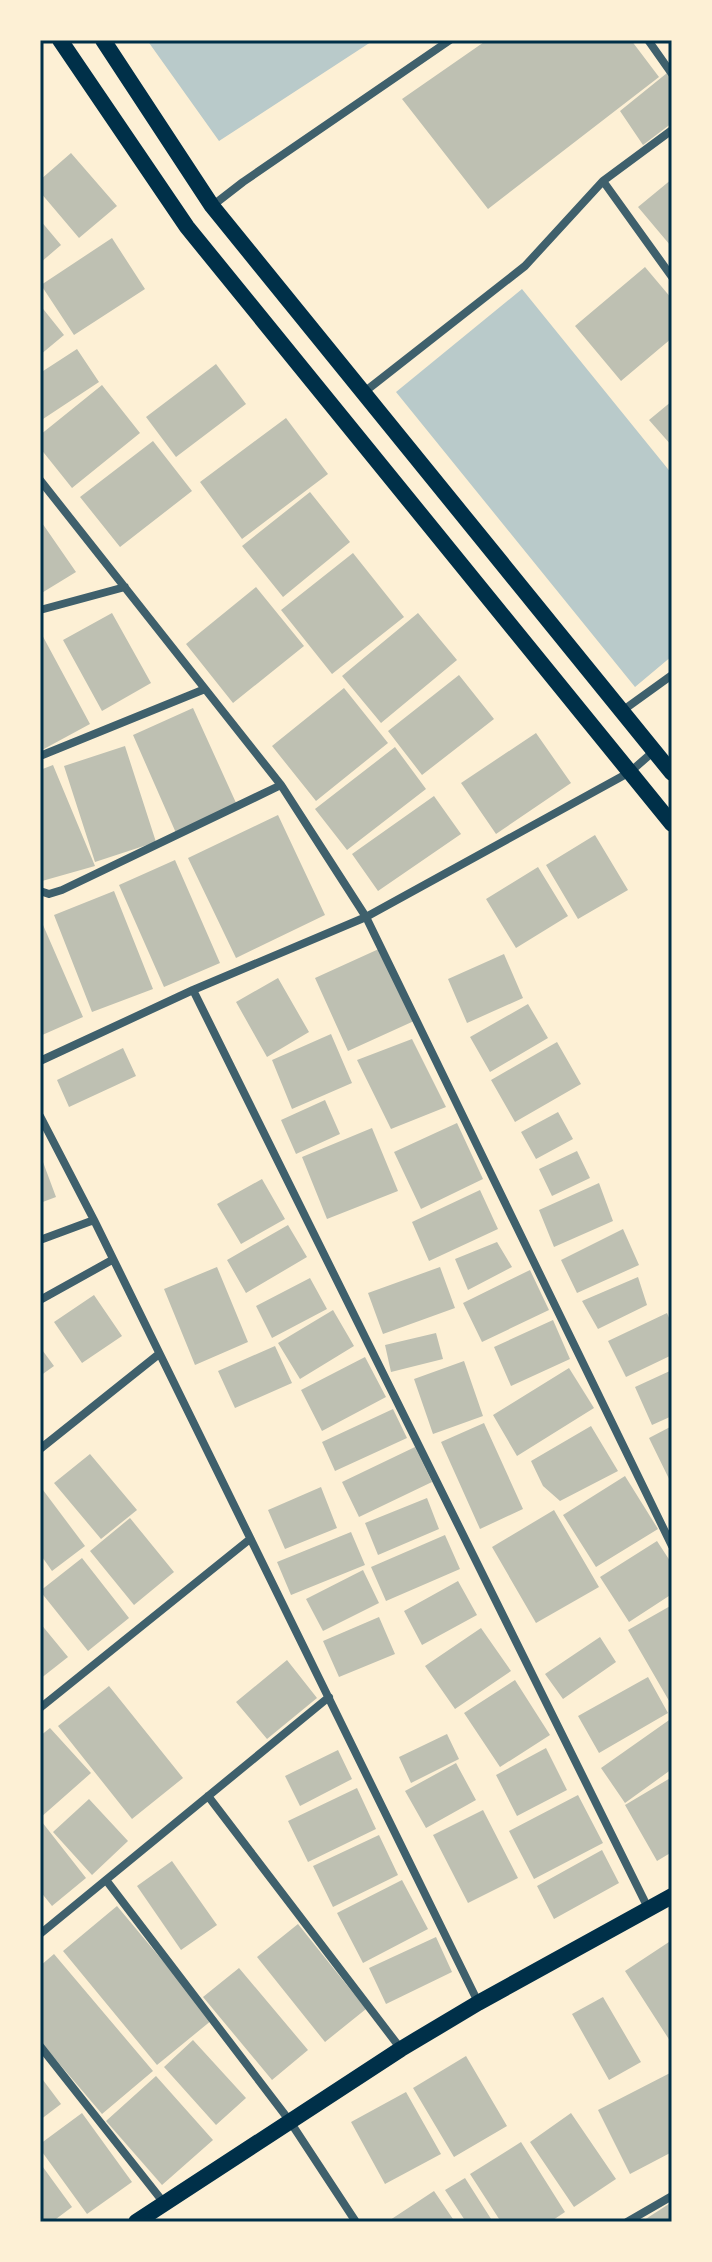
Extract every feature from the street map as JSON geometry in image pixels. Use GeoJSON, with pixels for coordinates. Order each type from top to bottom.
{"type":"FeatureCollection","features":[{"type":"Feature","properties":{"kind":"main road"},"geometry":{"type":"LineString","coordinates":[[60,40],[187,227],[672,824]]}},
{"type":"Feature","properties":{"kind":"main road"},"geometry":{"type":"LineString","coordinates":[[103,40],[212,206],[672,773]]}},
{"type":"Feature","properties":{"kind":"main road"},"geometry":{"type":"LineString","coordinates":[[136,2222],[401,2049],[672,1896]]}},
{"type":"Feature","properties":{"kind":"street"},"geometry":{"type":"LineString","coordinates":[[212,206],[450,40]]}},
{"type":"Feature","properties":{"kind":"street"},"geometry":{"type":"LineString","coordinates":[[648,40],[672,74]]}},
{"type":"Feature","properties":{"kind":"street"},"geometry":{"type":"LineString","coordinates":[[363,393],[525,266],[603,181],[672,130]]}},
{"type":"Feature","properties":{"kind":"street"},"geometry":{"type":"LineString","coordinates":[[603,181],[672,277]]}},
{"type":"Feature","properties":{"kind":"street"},"geometry":{"type":"LineString","coordinates":[[40,480],[281,785],[366,917],[672,1546]]}},
{"type":"Feature","properties":{"kind":"street"},"geometry":{"type":"LineString","coordinates":[[40,610],[125,587]]}},
{"type":"Feature","properties":{"kind":"street"},"geometry":{"type":"LineString","coordinates":[[622,711],[672,675]]}},
{"type":"Feature","properties":{"kind":"street"},"geometry":{"type":"LineString","coordinates":[[40,756],[205,689]]}},
{"type":"Feature","properties":{"kind":"street"},"geometry":{"type":"LineString","coordinates":[[40,1061],[193,990],[366,917],[630,772],[654,751]]}},
{"type":"Feature","properties":{"kind":"street"},"geometry":{"type":"LineString","coordinates":[[40,891],[49,894],[62,890],[281,785]]}},
{"type":"Feature","properties":{"kind":"street"},"geometry":{"type":"LineString","coordinates":[[193,990],[649,1910]]}},
{"type":"Feature","properties":{"kind":"street"},"geometry":{"type":"LineString","coordinates":[[40,1116],[478,2003]]}},
{"type":"Feature","properties":{"kind":"street"},"geometry":{"type":"LineString","coordinates":[[40,1240],[94,1220]]}},
{"type":"Feature","properties":{"kind":"street"},"geometry":{"type":"LineString","coordinates":[[40,1300],[112,1260]]}},
{"type":"Feature","properties":{"kind":"street"},"geometry":{"type":"LineString","coordinates":[[40,1449],[159,1354]]}},
{"type":"Feature","properties":{"kind":"street"},"geometry":{"type":"LineString","coordinates":[[40,1708],[250,1539]]}},
{"type":"Feature","properties":{"kind":"street"},"geometry":{"type":"LineString","coordinates":[[40,1934],[329,1697]]}},
{"type":"Feature","properties":{"kind":"street"},"geometry":{"type":"LineString","coordinates":[[208,1796],[401,2049]]}},
{"type":"Feature","properties":{"kind":"street"},"geometry":{"type":"LineString","coordinates":[[106,1880],[289,2120],[356,2222]]}},
{"type":"Feature","properties":{"kind":"street"},"geometry":{"type":"LineString","coordinates":[[40,2046],[164,2203]]}},
{"type":"Feature","properties":{"kind":"street"},"geometry":{"type":"LineString","coordinates":[[627,2222],[672,2196]]}},
{"type":"Feature","properties":{"kind":"shaded area"},"geometry":{"type":"Polygon","coordinates":[[[147,40],[374,40],[219,141],[147,40]]]}},
{"type":"Feature","properties":{"kind":"shaded area"},"geometry":{"type":"Polygon","coordinates":[[[522,289],[672,474],[672,656],[635,687],[396,392],[522,289]]]}},
{"type":"Feature","properties":{"kind":"building"},"geometry":{"type":"Polygon","coordinates":[[[487,40],[631,40],[659,77],[488,209],[402,99],[487,40]]]}},
{"type":"Feature","properties":{"kind":"building"},"geometry":{"type":"Polygon","coordinates":[[[667,73],[672,80],[672,123],[643,145],[620,111],[667,73]]]}},
{"type":"Feature","properties":{"kind":"building"},"geometry":{"type":"Polygon","coordinates":[[[71,153],[117,206],[79,238],[40,192],[40,180],[71,153]]]}},
{"type":"Feature","properties":{"kind":"building"},"geometry":{"type":"Polygon","coordinates":[[[672,179],[672,243],[670,245],[638,207],[672,179]]]}},
{"type":"Feature","properties":{"kind":"building"},"geometry":{"type":"Polygon","coordinates":[[[40,220],[61,245],[40,263],[40,220]]]}},
{"type":"Feature","properties":{"kind":"building"},"geometry":{"type":"Polygon","coordinates":[[[112,238],[145,289],[74,335],[41,285],[112,238]]]}},
{"type":"Feature","properties":{"kind":"building"},"geometry":{"type":"Polygon","coordinates":[[[645,267],[672,299],[672,338],[621,381],[575,326],[645,267]]]}},
{"type":"Feature","properties":{"kind":"building"},"geometry":{"type":"Polygon","coordinates":[[[40,305],[64,335],[40,355],[40,305]]]}},
{"type":"Feature","properties":{"kind":"building"},"geometry":{"type":"Polygon","coordinates":[[[77,349],[99,382],[40,421],[40,373],[77,349]]]}},
{"type":"Feature","properties":{"kind":"building"},"geometry":{"type":"Polygon","coordinates":[[[216,364],[246,404],[176,457],[146,417],[216,364]]]}},
{"type":"Feature","properties":{"kind":"building"},"geometry":{"type":"Polygon","coordinates":[[[102,385],[140,433],[72,488],[40,448],[40,435],[102,385]]]}},
{"type":"Feature","properties":{"kind":"building"},"geometry":{"type":"Polygon","coordinates":[[[672,401],[672,446],[649,420],[672,401]]]}},
{"type":"Feature","properties":{"kind":"building"},"geometry":{"type":"Polygon","coordinates":[[[286,418],[328,474],[242,539],[200,482],[286,418]]]}},
{"type":"Feature","properties":{"kind":"building"},"geometry":{"type":"Polygon","coordinates":[[[153,441],[192,491],[120,547],[80,497],[153,441]]]}},
{"type":"Feature","properties":{"kind":"building"},"geometry":{"type":"Polygon","coordinates":[[[310,492],[350,542],[283,597],[242,546],[310,492]]]}},
{"type":"Feature","properties":{"kind":"building"},"geometry":{"type":"Polygon","coordinates":[[[40,520],[76,572],[40,594],[40,520]]]}},
{"type":"Feature","properties":{"kind":"building"},"geometry":{"type":"Polygon","coordinates":[[[353,553],[404,617],[332,674],[281,610],[353,553]]]}},
{"type":"Feature","properties":{"kind":"building"},"geometry":{"type":"Polygon","coordinates":[[[256,587],[304,646],[233,703],[186,644],[256,587]]]}},
{"type":"Feature","properties":{"kind":"building"},"geometry":{"type":"Polygon","coordinates":[[[112,613],[151,683],[102,711],[63,640],[112,613]]]}},
{"type":"Feature","properties":{"kind":"building"},"geometry":{"type":"Polygon","coordinates":[[[418,613],[457,660],[381,723],[342,676],[418,613]]]}},
{"type":"Feature","properties":{"kind":"building"},"geometry":{"type":"Polygon","coordinates":[[[40,631],[90,724],[42,750],[40,747],[40,631]]]}},
{"type":"Feature","properties":{"kind":"building"},"geometry":{"type":"Polygon","coordinates":[[[459,675],[494,719],[422,775],[388,731],[459,675]]]}},
{"type":"Feature","properties":{"kind":"building"},"geometry":{"type":"Polygon","coordinates":[[[344,688],[388,743],[316,801],[272,746],[344,688]]]}},
{"type":"Feature","properties":{"kind":"building"},"geometry":{"type":"Polygon","coordinates":[[[193,708],[237,805],[176,833],[133,735],[193,708]]]}},
{"type":"Feature","properties":{"kind":"building"},"geometry":{"type":"Polygon","coordinates":[[[536,733],[571,783],[496,834],[461,783],[536,733]]]}},
{"type":"Feature","properties":{"kind":"building"},"geometry":{"type":"Polygon","coordinates":[[[125,746],[156,842],[95,862],[64,766],[125,746]]]}},
{"type":"Feature","properties":{"kind":"building"},"geometry":{"type":"Polygon","coordinates":[[[395,747],[426,789],[347,850],[315,809],[395,747]]]}},
{"type":"Feature","properties":{"kind":"building"},"geometry":{"type":"Polygon","coordinates":[[[53,765],[95,866],[42,881],[40,770],[53,765]]]}},
{"type":"Feature","properties":{"kind":"building"},"geometry":{"type":"Polygon","coordinates":[[[434,796],[461,834],[378,891],[352,854],[434,796]]]}},
{"type":"Feature","properties":{"kind":"building"},"geometry":{"type":"Polygon","coordinates":[[[278,815],[325,915],[236,958],[188,858],[278,815]]]}},
{"type":"Feature","properties":{"kind":"building"},"geometry":{"type":"Polygon","coordinates":[[[595,835],[628,890],[578,919],[546,865],[595,835]]]}},
{"type":"Feature","properties":{"kind":"building"},"geometry":{"type":"Polygon","coordinates":[[[175,860],[220,963],[164,987],[119,885],[175,860]]]}},
{"type":"Feature","properties":{"kind":"building"},"geometry":{"type":"Polygon","coordinates":[[[538,867],[568,916],[516,948],[486,899],[538,867]]]}},
{"type":"Feature","properties":{"kind":"building"},"geometry":{"type":"Polygon","coordinates":[[[114,891],[153,989],[92,1012],[54,915],[114,891]]]}},
{"type":"Feature","properties":{"kind":"building"},"geometry":{"type":"Polygon","coordinates":[[[40,918],[83,1017],[40,1036],[40,918]]]}},
{"type":"Feature","properties":{"kind":"building"},"geometry":{"type":"Polygon","coordinates":[[[381,948],[414,1021],[348,1051],[315,978],[381,948]]]}},
{"type":"Feature","properties":{"kind":"building"},"geometry":{"type":"Polygon","coordinates":[[[504,954],[523,998],[467,1023],[448,979],[504,954]]]}},
{"type":"Feature","properties":{"kind":"building"},"geometry":{"type":"Polygon","coordinates":[[[278,978],[309,1032],[267,1057],[236,1002],[278,978]]]}},
{"type":"Feature","properties":{"kind":"building"},"geometry":{"type":"Polygon","coordinates":[[[528,1004],[548,1038],[490,1072],[470,1037],[528,1004]]]}},
{"type":"Feature","properties":{"kind":"building"},"geometry":{"type":"Polygon","coordinates":[[[331,1034],[352,1083],[292,1109],[272,1060],[331,1034]]]}},
{"type":"Feature","properties":{"kind":"building"},"geometry":{"type":"Polygon","coordinates":[[[412,1039],[446,1107],[391,1129],[357,1060],[412,1039]]]}},
{"type":"Feature","properties":{"kind":"building"},"geometry":{"type":"Polygon","coordinates":[[[557,1042],[581,1084],[515,1122],[491,1080],[557,1042]]]}},
{"type":"Feature","properties":{"kind":"building"},"geometry":{"type":"Polygon","coordinates":[[[123,1048],[136,1076],[69,1107],[57,1080],[123,1048]]]}},
{"type":"Feature","properties":{"kind":"building"},"geometry":{"type":"Polygon","coordinates":[[[325,1100],[340,1134],[296,1154],[281,1120],[325,1100]]]}},
{"type":"Feature","properties":{"kind":"building"},"geometry":{"type":"Polygon","coordinates":[[[558,1112],[573,1139],[536,1159],[521,1132],[558,1112]]]}},
{"type":"Feature","properties":{"kind":"building"},"geometry":{"type":"Polygon","coordinates":[[[457,1123],[483,1179],[421,1209],[394,1152],[457,1123]]]}},
{"type":"Feature","properties":{"kind":"building"},"geometry":{"type":"Polygon","coordinates":[[[372,1128],[398,1191],[327,1219],[302,1157],[372,1128]]]}},
{"type":"Feature","properties":{"kind":"building"},"geometry":{"type":"Polygon","coordinates":[[[577,1151],[590,1178],[552,1196],[539,1169],[577,1151]]]}},
{"type":"Feature","properties":{"kind":"building"},"geometry":{"type":"Polygon","coordinates":[[[40,1154],[56,1197],[40,1203],[40,1154]]]}},
{"type":"Feature","properties":{"kind":"building"},"geometry":{"type":"Polygon","coordinates":[[[262,1179],[285,1219],[241,1244],[217,1204],[262,1179]]]}},
{"type":"Feature","properties":{"kind":"building"},"geometry":{"type":"Polygon","coordinates":[[[599,1183],[613,1221],[554,1247],[539,1210],[599,1183]]]}},
{"type":"Feature","properties":{"kind":"building"},"geometry":{"type":"Polygon","coordinates":[[[480,1190],[498,1229],[429,1261],[412,1222],[480,1190]]]}},
{"type":"Feature","properties":{"kind":"building"},"geometry":{"type":"Polygon","coordinates":[[[288,1225],[307,1257],[246,1293],[227,1260],[288,1225]]]}},
{"type":"Feature","properties":{"kind":"building"},"geometry":{"type":"Polygon","coordinates":[[[623,1229],[639,1265],[577,1293],[561,1260],[623,1229]]]}},
{"type":"Feature","properties":{"kind":"building"},"geometry":{"type":"Polygon","coordinates":[[[497,1242],[512,1267],[468,1290],[455,1259],[497,1242]]]}},
{"type":"Feature","properties":{"kind":"building"},"geometry":{"type":"Polygon","coordinates":[[[217,1267],[248,1342],[195,1365],[164,1289],[217,1267]]]}},
{"type":"Feature","properties":{"kind":"building"},"geometry":{"type":"Polygon","coordinates":[[[440,1267],[455,1308],[383,1334],[368,1293],[440,1267]]]}},
{"type":"Feature","properties":{"kind":"building"},"geometry":{"type":"Polygon","coordinates":[[[530,1270],[549,1310],[482,1342],[463,1303],[530,1270]]]}},
{"type":"Feature","properties":{"kind":"building"},"geometry":{"type":"Polygon","coordinates":[[[638,1277],[647,1305],[598,1329],[582,1301],[638,1277]]]}},
{"type":"Feature","properties":{"kind":"building"},"geometry":{"type":"Polygon","coordinates":[[[310,1278],[327,1309],[272,1338],[256,1306],[310,1278]]]}},
{"type":"Feature","properties":{"kind":"building"},"geometry":{"type":"Polygon","coordinates":[[[94,1295],[122,1336],[82,1363],[54,1322],[94,1295]]]}},
{"type":"Feature","properties":{"kind":"building"},"geometry":{"type":"Polygon","coordinates":[[[333,1310],[354,1346],[300,1379],[278,1343],[333,1310]]]}},
{"type":"Feature","properties":{"kind":"building"},"geometry":{"type":"Polygon","coordinates":[[[667,1313],[672,1325],[672,1355],[626,1377],[608,1341],[667,1313]]]}},
{"type":"Feature","properties":{"kind":"building"},"geometry":{"type":"Polygon","coordinates":[[[553,1320],[570,1359],[511,1386],[494,1347],[553,1320]]]}},
{"type":"Feature","properties":{"kind":"building"},"geometry":{"type":"Polygon","coordinates":[[[436,1333],[443,1359],[391,1372],[385,1345],[436,1333]]]}},
{"type":"Feature","properties":{"kind":"building"},"geometry":{"type":"Polygon","coordinates":[[[275,1346],[292,1383],[235,1408],[218,1371],[275,1346]]]}},
{"type":"Feature","properties":{"kind":"building"},"geometry":{"type":"Polygon","coordinates":[[[40,1347],[54,1366],[40,1376],[40,1347]]]}},
{"type":"Feature","properties":{"kind":"building"},"geometry":{"type":"Polygon","coordinates":[[[365,1357],[386,1397],[322,1431],[301,1390],[365,1357]]]}},
{"type":"Feature","properties":{"kind":"building"},"geometry":{"type":"Polygon","coordinates":[[[464,1361],[483,1416],[433,1434],[414,1379],[464,1361]]]}},
{"type":"Feature","properties":{"kind":"building"},"geometry":{"type":"Polygon","coordinates":[[[569,1368],[594,1408],[517,1456],[493,1415],[569,1368]]]}},
{"type":"Feature","properties":{"kind":"building"},"geometry":{"type":"Polygon","coordinates":[[[672,1370],[672,1416],[652,1425],[635,1387],[672,1370]]]}},
{"type":"Feature","properties":{"kind":"building"},"geometry":{"type":"Polygon","coordinates":[[[393,1409],[407,1438],[335,1471],[322,1442],[393,1409]]]}},
{"type":"Feature","properties":{"kind":"building"},"geometry":{"type":"Polygon","coordinates":[[[484,1423],[523,1509],[480,1529],[441,1442],[484,1423]]]}},
{"type":"Feature","properties":{"kind":"building"},"geometry":{"type":"Polygon","coordinates":[[[591,1426],[618,1471],[560,1501],[543,1486],[531,1461],[591,1426]]]}},
{"type":"Feature","properties":{"kind":"building"},"geometry":{"type":"Polygon","coordinates":[[[672,1426],[672,1485],[649,1438],[672,1426]]]}},
{"type":"Feature","properties":{"kind":"building"},"geometry":{"type":"Polygon","coordinates":[[[415,1447],[432,1482],[359,1517],[342,1482],[415,1447]]]}},
{"type":"Feature","properties":{"kind":"building"},"geometry":{"type":"Polygon","coordinates":[[[90,1454],[137,1510],[101,1539],[54,1483],[90,1454]]]}},
{"type":"Feature","properties":{"kind":"building"},"geometry":{"type":"Polygon","coordinates":[[[625,1476],[658,1529],[596,1567],[563,1515],[625,1476]]]}},
{"type":"Feature","properties":{"kind":"building"},"geometry":{"type":"Polygon","coordinates":[[[321,1487],[337,1528],[285,1549],[268,1510],[321,1487]]]}},
{"type":"Feature","properties":{"kind":"building"},"geometry":{"type":"Polygon","coordinates":[[[43,1490],[85,1546],[52,1571],[40,1554],[40,1492],[43,1490]]]}},
{"type":"Feature","properties":{"kind":"building"},"geometry":{"type":"Polygon","coordinates":[[[427,1498],[439,1529],[378,1555],[365,1523],[427,1498]]]}},
{"type":"Feature","properties":{"kind":"building"},"geometry":{"type":"Polygon","coordinates":[[[554,1510],[599,1587],[536,1623],[492,1547],[554,1510]]]}},
{"type":"Feature","properties":{"kind":"building"},"geometry":{"type":"Polygon","coordinates":[[[130,1518],[174,1572],[134,1605],[90,1551],[130,1518]]]}},
{"type":"Feature","properties":{"kind":"building"},"geometry":{"type":"Polygon","coordinates":[[[351,1532],[365,1565],[291,1595],[277,1562],[351,1532]]]}},
{"type":"Feature","properties":{"kind":"building"},"geometry":{"type":"Polygon","coordinates":[[[445,1535],[460,1569],[386,1601],[371,1567],[445,1535]]]}},
{"type":"Feature","properties":{"kind":"building"},"geometry":{"type":"Polygon","coordinates":[[[657,1541],[672,1564],[672,1594],[629,1622],[600,1577],[657,1541]]]}},
{"type":"Feature","properties":{"kind":"building"},"geometry":{"type":"Polygon","coordinates":[[[82,1558],[129,1618],[88,1651],[40,1591],[82,1558]]]}},
{"type":"Feature","properties":{"kind":"building"},"geometry":{"type":"Polygon","coordinates":[[[363,1570],[379,1603],[323,1631],[306,1599],[363,1570]]]}},
{"type":"Feature","properties":{"kind":"building"},"geometry":{"type":"Polygon","coordinates":[[[458,1581],[477,1615],[422,1645],[404,1611],[458,1581]]]}},
{"type":"Feature","properties":{"kind":"building"},"geometry":{"type":"Polygon","coordinates":[[[672,1605],[672,1706],[628,1630],[672,1605]]]}},
{"type":"Feature","properties":{"kind":"building"},"geometry":{"type":"Polygon","coordinates":[[[379,1617],[395,1654],[339,1677],[323,1641],[379,1617]]]}},
{"type":"Feature","properties":{"kind":"building"},"geometry":{"type":"Polygon","coordinates":[[[40,1623],[68,1657],[40,1679],[40,1623]]]}},
{"type":"Feature","properties":{"kind":"building"},"geometry":{"type":"Polygon","coordinates":[[[481,1628],[511,1671],[455,1709],[425,1666],[481,1628]]]}},
{"type":"Feature","properties":{"kind":"building"},"geometry":{"type":"Polygon","coordinates":[[[600,1637],[616,1662],[563,1699],[545,1674],[600,1637]]]}},
{"type":"Feature","properties":{"kind":"building"},"geometry":{"type":"Polygon","coordinates":[[[287,1660],[317,1698],[267,1739],[236,1702],[287,1660]]]}},
{"type":"Feature","properties":{"kind":"building"},"geometry":{"type":"Polygon","coordinates":[[[648,1677],[668,1713],[599,1753],[578,1716],[648,1677]]]}},
{"type":"Feature","properties":{"kind":"building"},"geometry":{"type":"Polygon","coordinates":[[[515,1680],[550,1735],[500,1767],[464,1713],[515,1680]]]}},
{"type":"Feature","properties":{"kind":"building"},"geometry":{"type":"Polygon","coordinates":[[[109,1686],[183,1778],[132,1819],[58,1726],[109,1686]]]}},
{"type":"Feature","properties":{"kind":"building"},"geometry":{"type":"Polygon","coordinates":[[[672,1718],[672,1769],[625,1803],[601,1768],[672,1718]]]}},
{"type":"Feature","properties":{"kind":"building"},"geometry":{"type":"Polygon","coordinates":[[[50,1728],[91,1773],[40,1818],[40,1736],[50,1728]]]}},
{"type":"Feature","properties":{"kind":"building"},"geometry":{"type":"Polygon","coordinates":[[[447,1734],[459,1759],[411,1783],[399,1757],[447,1734]]]}},
{"type":"Feature","properties":{"kind":"building"},"geometry":{"type":"Polygon","coordinates":[[[546,1748],[567,1790],[517,1816],[496,1775],[546,1748]]]}},
{"type":"Feature","properties":{"kind":"building"},"geometry":{"type":"Polygon","coordinates":[[[338,1750],[352,1779],[300,1806],[285,1776],[338,1750]]]}},
{"type":"Feature","properties":{"kind":"building"},"geometry":{"type":"Polygon","coordinates":[[[456,1763],[476,1800],[426,1828],[405,1791],[456,1763]]]}},
{"type":"Feature","properties":{"kind":"building"},"geometry":{"type":"Polygon","coordinates":[[[672,1777],[672,1852],[657,1861],[625,1805],[672,1777]]]}},
{"type":"Feature","properties":{"kind":"building"},"geometry":{"type":"Polygon","coordinates":[[[357,1788],[376,1829],[308,1862],[288,1821],[357,1788]]]}},
{"type":"Feature","properties":{"kind":"building"},"geometry":{"type":"Polygon","coordinates":[[[578,1795],[603,1843],[534,1879],[509,1831],[578,1795]]]}},
{"type":"Feature","properties":{"kind":"building"},"geometry":{"type":"Polygon","coordinates":[[[89,1799],[128,1841],[92,1875],[53,1832],[89,1799]]]}},
{"type":"Feature","properties":{"kind":"building"},"geometry":{"type":"Polygon","coordinates":[[[483,1810],[518,1878],[468,1903],[433,1835],[483,1810]]]}},
{"type":"Feature","properties":{"kind":"building"},"geometry":{"type":"Polygon","coordinates":[[[42,1822],[86,1878],[52,1906],[40,1891],[42,1822]]]}},
{"type":"Feature","properties":{"kind":"building"},"geometry":{"type":"Polygon","coordinates":[[[379,1835],[398,1875],[333,1907],[313,1866],[379,1835]]]}},
{"type":"Feature","properties":{"kind":"building"},"geometry":{"type":"Polygon","coordinates":[[[602,1850],[619,1883],[554,1919],[537,1886],[602,1850]]]}},
{"type":"Feature","properties":{"kind":"building"},"geometry":{"type":"Polygon","coordinates":[[[172,1861],[217,1925],[181,1950],[137,1886],[172,1861]]]}},
{"type":"Feature","properties":{"kind":"building"},"geometry":{"type":"Polygon","coordinates":[[[402,1880],[428,1929],[363,1963],[337,1913],[402,1880]]]}},
{"type":"Feature","properties":{"kind":"building"},"geometry":{"type":"Polygon","coordinates":[[[117,1906],[212,2020],[157,2065],[63,1951],[117,1906]]]}},
{"type":"Feature","properties":{"kind":"building"},"geometry":{"type":"Polygon","coordinates":[[[298,1924],[366,2009],[325,2042],[257,1957],[298,1924]]]}},
{"type":"Feature","properties":{"kind":"building"},"geometry":{"type":"Polygon","coordinates":[[[436,1937],[452,1972],[386,2004],[369,1968],[436,1937]]]}},
{"type":"Feature","properties":{"kind":"building"},"geometry":{"type":"Polygon","coordinates":[[[672,1940],[672,2044],[625,1971],[672,1940]]]}},
{"type":"Feature","properties":{"kind":"building"},"geometry":{"type":"Polygon","coordinates":[[[54,1954],[153,2071],[102,2114],[40,2041],[40,1966],[54,1954]]]}},
{"type":"Feature","properties":{"kind":"building"},"geometry":{"type":"Polygon","coordinates":[[[239,1968],[308,2050],[272,2080],[203,1997],[239,1968]]]}},
{"type":"Feature","properties":{"kind":"building"},"geometry":{"type":"Polygon","coordinates":[[[603,1997],[641,2062],[609,2080],[572,2014],[603,1997]]]}},
{"type":"Feature","properties":{"kind":"building"},"geometry":{"type":"Polygon","coordinates":[[[193,2040],[246,2098],[216,2125],[164,2067],[193,2040]]]}},
{"type":"Feature","properties":{"kind":"building"},"geometry":{"type":"Polygon","coordinates":[[[466,2056],[507,2126],[454,2157],[413,2088],[466,2056]]]}},
{"type":"Feature","properties":{"kind":"building"},"geometry":{"type":"Polygon","coordinates":[[[672,2072],[672,2152],[630,2174],[598,2110],[672,2072]]]}},
{"type":"Feature","properties":{"kind":"building"},"geometry":{"type":"Polygon","coordinates":[[[40,2076],[61,2104],[40,2120],[40,2076]]]}},
{"type":"Feature","properties":{"kind":"building"},"geometry":{"type":"Polygon","coordinates":[[[156,2076],[213,2140],[162,2185],[106,2121],[156,2076]]]}},
{"type":"Feature","properties":{"kind":"building"},"geometry":{"type":"Polygon","coordinates":[[[406,2092],[441,2154],[385,2184],[351,2122],[406,2092]]]}},
{"type":"Feature","properties":{"kind":"building"},"geometry":{"type":"Polygon","coordinates":[[[82,2113],[132,2182],[87,2214],[40,2149],[40,2144],[82,2113]]]}},
{"type":"Feature","properties":{"kind":"building"},"geometry":{"type":"Polygon","coordinates":[[[571,2113],[616,2179],[574,2207],[530,2142],[571,2113]]]}},
{"type":"Feature","properties":{"kind":"building"},"geometry":{"type":"Polygon","coordinates":[[[521,2142],[565,2212],[550,2222],[501,2222],[470,2174],[521,2142]]]}},
{"type":"Feature","properties":{"kind":"building"},"geometry":{"type":"Polygon","coordinates":[[[40,2163],[72,2207],[52,2222],[40,2222],[40,2163]]]}},
{"type":"Feature","properties":{"kind":"building"},"geometry":{"type":"Polygon","coordinates":[[[465,2178],[493,2222],[466,2222],[445,2190],[465,2178]]]}},
{"type":"Feature","properties":{"kind":"building"},"geometry":{"type":"Polygon","coordinates":[[[434,2191],[455,2222],[387,2222],[434,2191]]]}},
{"type":"Feature","properties":{"kind":"building"},"geometry":{"type":"Polygon","coordinates":[[[672,2202],[672,2222],[641,2222],[672,2202]]]}}]}
